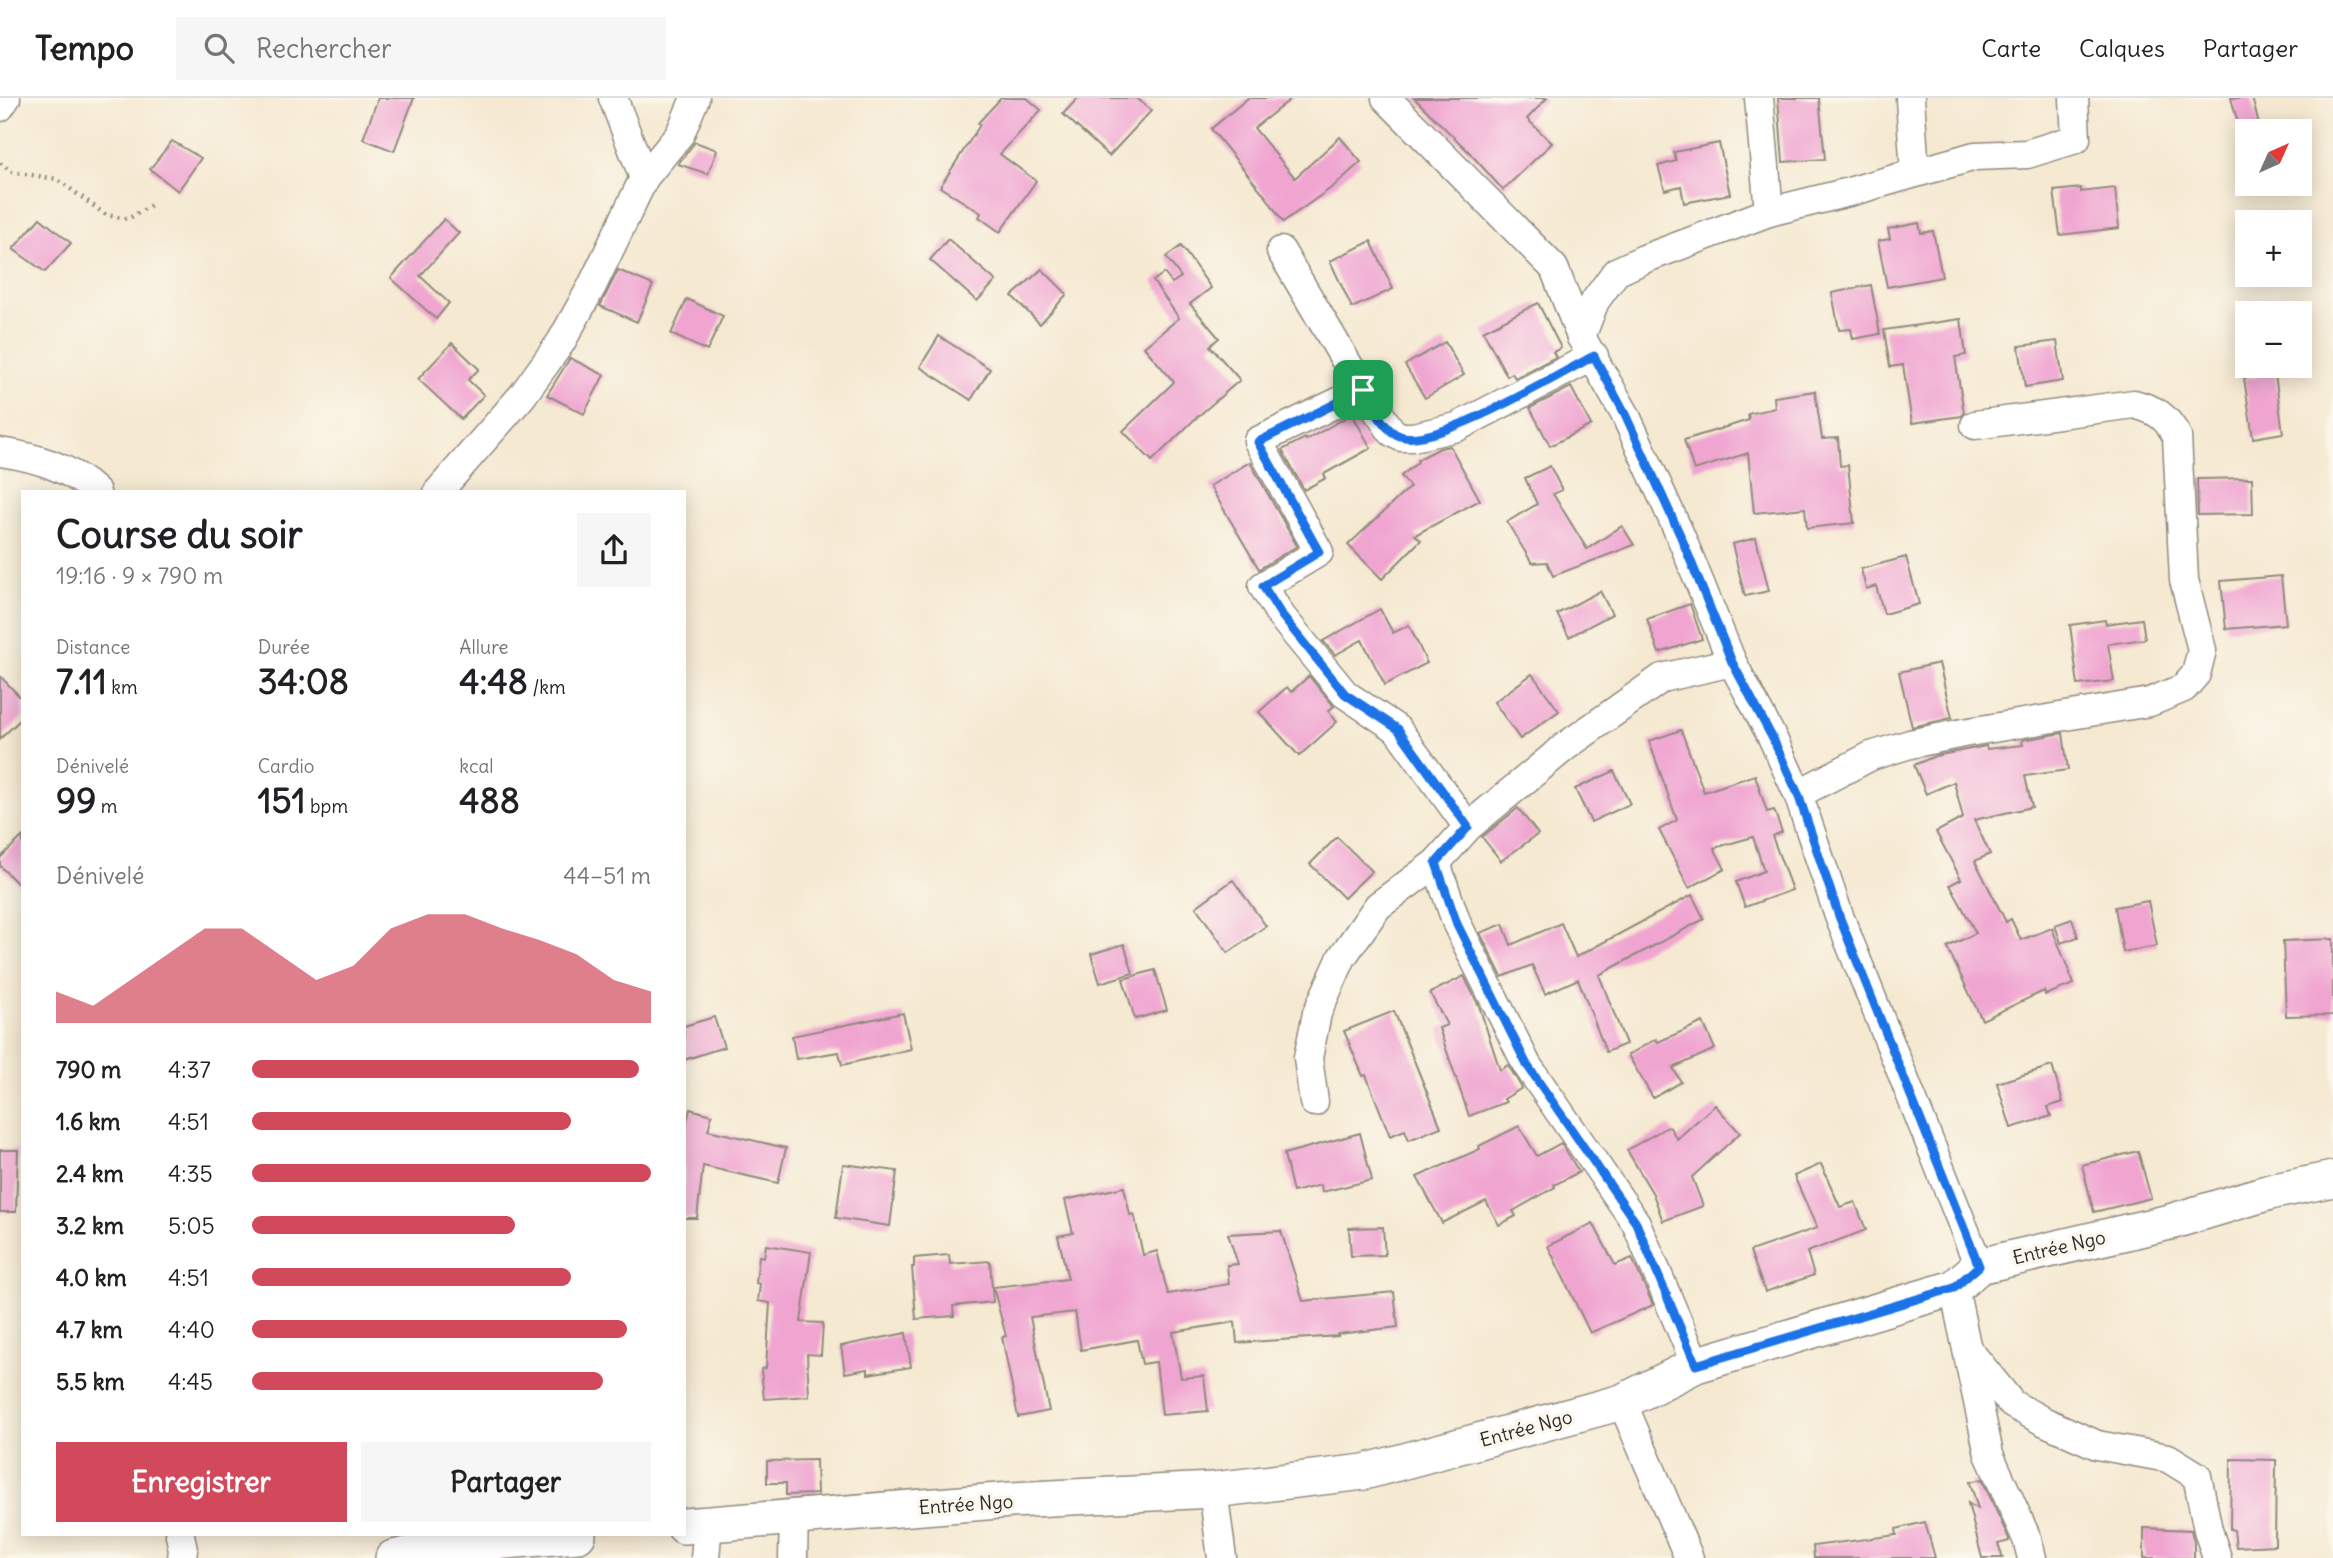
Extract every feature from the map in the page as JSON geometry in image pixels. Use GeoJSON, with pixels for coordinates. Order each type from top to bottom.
{"type":"FeatureCollection","features":[{"type":"Feature","properties":{"kind":"street"},"geometry":{"type":"LineString","coordinates":[[0,107],[6,98]]}},
{"type":"Feature","properties":{"kind":"street"},"geometry":{"type":"LineString","coordinates":[[613,98],[645,178]]}},
{"type":"Feature","properties":{"kind":"street"},"geometry":{"type":"LineString","coordinates":[[440,490],[522,396],[561,342],[645,178],[680,134],[695,98]]}},
{"type":"Feature","properties":{"kind":"street"},"geometry":{"type":"LineString","coordinates":[[1386,98],[1406,108],[1554,268],[1588,347],[1625,414],[1732,662],[1773,739],[1798,794],[1966,1277],[1969,1351],[1989,1454],[2027,1539],[2032,1558]]}},
{"type":"Feature","properties":{"kind":"street"},"geometry":{"type":"LineString","coordinates":[[1759,98],[1769,212]]}},
{"type":"Feature","properties":{"kind":"street"},"geometry":{"type":"LineString","coordinates":[[1910,98],[1915,173]]}},
{"type":"Feature","properties":{"kind":"street"},"geometry":{"type":"LineString","coordinates":[[1281,251],[1363,390],[1392,432],[1401,437],[1413,438],[1457,427],[1588,347],[1595,301],[1616,272],[1769,212],[1975,156],[2027,154],[2076,139],[2074,98]]}},
{"type":"Feature","properties":{"kind":"street"},"geometry":{"type":"LineString","coordinates":[[1363,390],[1258,442],[1319,552],[1263,586],[1282,616],[1345,694],[1398,729],[1468,827]]}},
{"type":"Feature","properties":{"kind":"street"},"geometry":{"type":"LineString","coordinates":[[1798,794],[1871,756],[1910,744],[2150,702],[2184,688],[2196,674],[2202,650],[2184,580],[2177,436],[2168,420],[2152,409],[2134,404],[1975,425]]}},
{"type":"Feature","properties":{"kind":"street"},"geometry":{"type":"LineString","coordinates":[[0,452],[46,462],[82,479],[94,490]]}},
{"type":"Feature","properties":{"kind":"street"},"geometry":{"type":"LineString","coordinates":[[1314,1102],[1308,1058],[1310,1037],[1317,1013],[1342,957],[1378,906],[1436,863],[1468,827],[1566,746],[1662,678],[1732,662]]}},
{"type":"Feature","properties":{"kind":"street"},"geometry":{"type":"LineString","coordinates":[[1436,863],[1457,924],[1527,1065],[1636,1223],[1696,1365]]}},
{"type":"Feature","properties":{"kind":"street","name":"Entrée Ngo"},"geometry":{"type":"LineString","coordinates":[[699,1536],[794,1517],[1012,1500],[1213,1490],[1364,1472],[1622,1402],[1696,1365],[1966,1277],[2270,1192],[2333,1179]]}},
{"type":"Feature","properties":{"kind":"street"},"geometry":{"type":"LineString","coordinates":[[1969,1351],[2012,1404],[2043,1421],[2097,1446],[2168,1458],[2197,1476],[2208,1530],[2217,1558]]}},
{"type":"Feature","properties":{"kind":"street"},"geometry":{"type":"LineString","coordinates":[[1622,1402],[1689,1558]]}},
{"type":"Feature","properties":{"kind":"street"},"geometry":{"type":"LineString","coordinates":[[1213,1490],[1222,1558]]}},
{"type":"Feature","properties":{"kind":"street"},"geometry":{"type":"LineString","coordinates":[[793,1558],[794,1517]]}},
{"type":"Feature","properties":{"kind":"street"},"geometry":{"type":"LineString","coordinates":[[180,1536],[182,1558]]}},
{"type":"Feature","properties":{"kind":"street"},"geometry":{"type":"LineString","coordinates":[[393,1558],[447,1546],[566,1536]]}},
{"type":"Feature","properties":{"kind":"path"},"geometry":{"type":"LineString","coordinates":[[0,163],[12,172],[57,179],[106,215],[128,219],[153,204]]}},
{"type":"Feature","properties":{"kind":"building"},"geometry":{"type":"Polygon","coordinates":[[[378,98],[414,98],[394,151],[363,139],[378,98]]]}},
{"type":"Feature","properties":{"kind":"building"},"geometry":{"type":"Polygon","coordinates":[[[1001,98],[1027,98],[1041,110],[1000,154],[1036,181],[1000,232],[979,217],[981,213],[940,187],[980,125],[978,123],[1001,98]]]}},
{"type":"Feature","properties":{"kind":"building"},"geometry":{"type":"Polygon","coordinates":[[[1078,98],[1137,98],[1151,111],[1109,156],[1063,114],[1078,98]]]}},
{"type":"Feature","properties":{"kind":"building"},"geometry":{"type":"Polygon","coordinates":[[[1248,98],[1292,98],[1254,128],[1295,178],[1340,137],[1361,162],[1334,186],[1283,222],[1211,129],[1248,98]]]}},
{"type":"Feature","properties":{"kind":"building"},"geometry":{"type":"Polygon","coordinates":[[[1414,98],[1547,98],[1527,119],[1552,143],[1503,190],[1414,98]]]}},
{"type":"Feature","properties":{"kind":"building"},"geometry":{"type":"Polygon","coordinates":[[[1778,98],[1819,98],[1825,159],[1783,162],[1778,98]]]}},
{"type":"Feature","properties":{"kind":"building"},"geometry":{"type":"Polygon","coordinates":[[[2231,98],[2252,98],[2258,119],[2237,119],[2231,98]]]}},
{"type":"Feature","properties":{"kind":"building"},"geometry":{"type":"Polygon","coordinates":[[[172,141],[201,158],[178,191],[150,169],[172,141]]]}},
{"type":"Feature","properties":{"kind":"building"},"geometry":{"type":"Polygon","coordinates":[[[695,142],[717,150],[708,174],[678,164],[695,142]]]}},
{"type":"Feature","properties":{"kind":"building"},"geometry":{"type":"Polygon","coordinates":[[[1719,143],[1730,194],[1684,203],[1681,186],[1665,190],[1658,166],[1676,161],[1674,152],[1719,143]]]}},
{"type":"Feature","properties":{"kind":"building"},"geometry":{"type":"Polygon","coordinates":[[[2081,188],[2081,192],[2115,188],[2119,228],[2060,235],[2054,191],[2081,188]]]}},
{"type":"Feature","properties":{"kind":"building"},"geometry":{"type":"Polygon","coordinates":[[[40,218],[71,243],[45,272],[13,249],[40,218]]]}},
{"type":"Feature","properties":{"kind":"building"},"geometry":{"type":"Polygon","coordinates":[[[444,219],[459,233],[420,276],[449,303],[436,319],[391,278],[444,219]]]}},
{"type":"Feature","properties":{"kind":"building"},"geometry":{"type":"Polygon","coordinates":[[[1919,223],[1921,233],[1933,231],[1942,277],[1887,287],[1878,241],[1890,239],[1888,229],[1919,223]]]}},
{"type":"Feature","properties":{"kind":"building"},"geometry":{"type":"Polygon","coordinates":[[[948,239],[996,281],[977,301],[930,260],[948,239]]]}},
{"type":"Feature","properties":{"kind":"building"},"geometry":{"type":"Polygon","coordinates":[[[1371,241],[1393,289],[1352,308],[1330,261],[1371,241]]]}},
{"type":"Feature","properties":{"kind":"building"},"geometry":{"type":"Polygon","coordinates":[[[1181,246],[1211,288],[1190,304],[1219,338],[1210,346],[1240,380],[1152,461],[1123,431],[1174,382],[1144,347],[1179,318],[1153,281],[1164,273],[1172,283],[1181,277],[1166,257],[1181,246]]]}},
{"type":"Feature","properties":{"kind":"building"},"geometry":{"type":"Polygon","coordinates":[[[1042,269],[1067,294],[1040,324],[1012,296],[1042,269]]]}},
{"type":"Feature","properties":{"kind":"building"},"geometry":{"type":"Polygon","coordinates":[[[618,270],[653,285],[637,322],[600,306],[618,270]]]}},
{"type":"Feature","properties":{"kind":"building"},"geometry":{"type":"Polygon","coordinates":[[[1871,285],[1880,334],[1853,339],[1851,329],[1839,330],[1832,293],[1871,285]]]}},
{"type":"Feature","properties":{"kind":"building"},"geometry":{"type":"Polygon","coordinates":[[[687,299],[723,316],[707,351],[671,334],[687,299]]]}},
{"type":"Feature","properties":{"kind":"building"},"geometry":{"type":"Polygon","coordinates":[[[1538,303],[1561,348],[1553,352],[1556,357],[1515,378],[1512,373],[1507,376],[1483,331],[1538,303]]]}},
{"type":"Feature","properties":{"kind":"building"},"geometry":{"type":"Polygon","coordinates":[[[1961,319],[1966,355],[1955,357],[1964,413],[1962,416],[1912,423],[1903,365],[1890,367],[1884,330],[1961,319]]]}},
{"type":"Feature","properties":{"kind":"building"},"geometry":{"type":"Polygon","coordinates":[[[939,336],[990,369],[971,400],[920,367],[939,336]]]}},
{"type":"Feature","properties":{"kind":"building"},"geometry":{"type":"Polygon","coordinates":[[[2057,341],[2063,381],[2025,387],[2019,346],[2057,341]]]}},
{"type":"Feature","properties":{"kind":"building"},"geometry":{"type":"Polygon","coordinates":[[[1445,342],[1464,375],[1425,398],[1405,365],[1445,342]]]}},
{"type":"Feature","properties":{"kind":"building"},"geometry":{"type":"Polygon","coordinates":[[[452,343],[479,369],[468,380],[484,395],[461,419],[418,379],[452,343]]]}},
{"type":"Feature","properties":{"kind":"building"},"geometry":{"type":"Polygon","coordinates":[[[570,358],[604,375],[584,414],[547,395],[570,358]]]}},
{"type":"Feature","properties":{"kind":"building"},"geometry":{"type":"Polygon","coordinates":[[[2244,378],[2276,378],[2283,433],[2253,438],[2244,378]]]}},
{"type":"Feature","properties":{"kind":"building"},"geometry":{"type":"Polygon","coordinates":[[[1571,387],[1591,425],[1550,446],[1530,408],[1571,387]]]}},
{"type":"Feature","properties":{"kind":"building"},"geometry":{"type":"Polygon","coordinates":[[[1815,391],[1822,439],[1838,438],[1840,466],[1848,465],[1854,523],[1807,528],[1805,508],[1754,513],[1748,453],[1694,470],[1684,440],[1749,420],[1748,414],[1775,408],[1774,397],[1815,391]]]}},
{"type":"Feature","properties":{"kind":"building"},"geometry":{"type":"Polygon","coordinates":[[[1352,414],[1371,448],[1324,474],[1326,478],[1304,490],[1282,450],[1352,414]]]}},
{"type":"Feature","properties":{"kind":"building"},"geometry":{"type":"Polygon","coordinates":[[[1450,446],[1480,500],[1415,535],[1421,540],[1382,579],[1348,545],[1410,487],[1401,476],[1418,462],[1417,460],[1450,446]]]}},
{"type":"Feature","properties":{"kind":"building"},"geometry":{"type":"Polygon","coordinates":[[[1250,462],[1297,546],[1259,569],[1210,486],[1250,462]]]}},
{"type":"Feature","properties":{"kind":"building"},"geometry":{"type":"Polygon","coordinates":[[[1550,466],[1562,490],[1553,494],[1587,549],[1622,526],[1634,545],[1553,576],[1547,562],[1532,563],[1507,522],[1537,504],[1525,478],[1550,466]]]}},
{"type":"Feature","properties":{"kind":"building"},"geometry":{"type":"Polygon","coordinates":[[[2252,478],[2253,514],[2198,515],[2197,479],[2252,478]]]}},
{"type":"Feature","properties":{"kind":"building"},"geometry":{"type":"Polygon","coordinates":[[[1756,538],[1769,591],[1745,596],[1732,544],[1756,538]]]}},
{"type":"Feature","properties":{"kind":"building"},"geometry":{"type":"Polygon","coordinates":[[[1906,557],[1919,604],[1884,614],[1876,586],[1866,589],[1861,569],[1906,557]]]}},
{"type":"Feature","properties":{"kind":"building"},"geometry":{"type":"Polygon","coordinates":[[[2281,576],[2286,624],[2226,629],[2221,581],[2281,576]]]}},
{"type":"Feature","properties":{"kind":"building"},"geometry":{"type":"Polygon","coordinates":[[[1600,591],[1612,614],[1569,637],[1557,614],[1600,591]]]}},
{"type":"Feature","properties":{"kind":"building"},"geometry":{"type":"Polygon","coordinates":[[[1690,604],[1702,639],[1659,653],[1647,619],[1690,604]]]}},
{"type":"Feature","properties":{"kind":"building"},"geometry":{"type":"Polygon","coordinates":[[[1380,609],[1393,633],[1409,625],[1427,663],[1385,685],[1362,640],[1335,655],[1323,641],[1380,609]]]}},
{"type":"Feature","properties":{"kind":"building"},"geometry":{"type":"Polygon","coordinates":[[[2142,619],[2145,639],[2108,644],[2114,681],[2078,685],[2070,625],[2142,619]]]}},
{"type":"Feature","properties":{"kind":"building"},"geometry":{"type":"Polygon","coordinates":[[[1939,663],[1952,718],[1912,727],[1899,672],[1939,663]]]}},
{"type":"Feature","properties":{"kind":"building"},"geometry":{"type":"Polygon","coordinates":[[[1532,674],[1559,711],[1520,739],[1494,702],[1532,674]]]}},
{"type":"Feature","properties":{"kind":"building"},"geometry":{"type":"Polygon","coordinates":[[[0,676],[21,698],[21,719],[0,739],[0,676]]]}},
{"type":"Feature","properties":{"kind":"building"},"geometry":{"type":"Polygon","coordinates":[[[1309,676],[1334,706],[1328,711],[1337,722],[1299,756],[1259,712],[1287,687],[1291,692],[1309,676]]]}},
{"type":"Feature","properties":{"kind":"building"},"geometry":{"type":"Polygon","coordinates":[[[1681,730],[1704,792],[1755,775],[1767,812],[1774,810],[1782,832],[1772,836],[1792,890],[1745,907],[1736,882],[1764,871],[1753,837],[1714,848],[1725,869],[1689,888],[1659,830],[1677,820],[1649,741],[1681,730]]]}},
{"type":"Feature","properties":{"kind":"building"},"geometry":{"type":"Polygon","coordinates":[[[2063,733],[2068,770],[2025,776],[2032,807],[1974,820],[1990,854],[1975,861],[2006,922],[2011,919],[2021,940],[2052,928],[2074,984],[2045,995],[2044,991],[1982,1020],[1947,947],[1976,933],[1950,885],[1961,879],[1936,832],[1963,818],[1954,782],[1926,794],[1914,765],[1935,756],[1986,746],[1987,749],[2023,745],[2022,740],[2063,733]]]}},
{"type":"Feature","properties":{"kind":"building"},"geometry":{"type":"Polygon","coordinates":[[[1614,771],[1630,804],[1591,822],[1575,789],[1614,771]]]}},
{"type":"Feature","properties":{"kind":"building"},"geometry":{"type":"Polygon","coordinates":[[[1518,808],[1538,834],[1501,861],[1482,837],[1518,808]]]}},
{"type":"Feature","properties":{"kind":"building"},"geometry":{"type":"Polygon","coordinates":[[[1337,837],[1372,871],[1344,898],[1310,864],[1337,837]]]}},
{"type":"Feature","properties":{"kind":"building"},"geometry":{"type":"Polygon","coordinates":[[[21,838],[21,887],[0,866],[0,858],[21,838]]]}},
{"type":"Feature","properties":{"kind":"building"},"geometry":{"type":"Polygon","coordinates":[[[1233,880],[1266,926],[1228,953],[1196,907],[1233,880]]]}},
{"type":"Feature","properties":{"kind":"building"},"geometry":{"type":"Polygon","coordinates":[[[1692,895],[1704,919],[1599,975],[1626,1044],[1606,1052],[1578,979],[1545,994],[1532,965],[1502,977],[1480,933],[1503,924],[1511,945],[1561,923],[1576,957],[1692,895]]]}},
{"type":"Feature","properties":{"kind":"building"},"geometry":{"type":"Polygon","coordinates":[[[2148,901],[2157,946],[2123,952],[2115,907],[2148,901]]]}},
{"type":"Feature","properties":{"kind":"building"},"geometry":{"type":"Polygon","coordinates":[[[2072,919],[2078,937],[2061,943],[2055,925],[2072,919]]]}},
{"type":"Feature","properties":{"kind":"building"},"geometry":{"type":"Polygon","coordinates":[[[2333,939],[2333,1015],[2286,1016],[2283,941],[2333,939]]]}},
{"type":"Feature","properties":{"kind":"building"},"geometry":{"type":"Polygon","coordinates":[[[1124,944],[1133,973],[1100,983],[1091,954],[1124,944]]]}},
{"type":"Feature","properties":{"kind":"building"},"geometry":{"type":"Polygon","coordinates":[[[1155,970],[1167,1010],[1135,1019],[1123,979],[1155,970]]]}},
{"type":"Feature","properties":{"kind":"building"},"geometry":{"type":"Polygon","coordinates":[[[1464,976],[1479,1006],[1500,1070],[1508,1065],[1522,1088],[1504,1099],[1506,1102],[1469,1116],[1439,1028],[1447,1025],[1430,993],[1464,976]]]}},
{"type":"Feature","properties":{"kind":"building"},"geometry":{"type":"Polygon","coordinates":[[[1394,1011],[1441,1127],[1409,1140],[1405,1130],[1390,1136],[1366,1075],[1363,1076],[1344,1031],[1394,1011]]]}},
{"type":"Feature","properties":{"kind":"building"},"geometry":{"type":"Polygon","coordinates":[[[903,1013],[911,1049],[842,1065],[839,1052],[796,1059],[792,1036],[903,1013]]]}},
{"type":"Feature","properties":{"kind":"building"},"geometry":{"type":"Polygon","coordinates":[[[714,1017],[724,1047],[686,1059],[686,1025],[714,1017]]]}},
{"type":"Feature","properties":{"kind":"building"},"geometry":{"type":"Polygon","coordinates":[[[1703,1022],[1715,1049],[1673,1068],[1681,1082],[1653,1098],[1628,1055],[1656,1039],[1658,1042],[1703,1022]]]}},
{"type":"Feature","properties":{"kind":"building"},"geometry":{"type":"Polygon","coordinates":[[[2052,1066],[2063,1102],[2048,1107],[2051,1116],[2011,1128],[1997,1083],[2052,1066]]]}},
{"type":"Feature","properties":{"kind":"building"},"geometry":{"type":"Polygon","coordinates":[[[1715,1105],[1740,1133],[1692,1177],[1703,1206],[1663,1221],[1653,1194],[1627,1150],[1669,1126],[1677,1139],[1715,1105]]]}},
{"type":"Feature","properties":{"kind":"building"},"geometry":{"type":"Polygon","coordinates":[[[690,1109],[712,1115],[708,1130],[786,1148],[778,1183],[703,1166],[697,1218],[686,1218],[686,1124],[690,1109]]]}},
{"type":"Feature","properties":{"kind":"building"},"geometry":{"type":"Polygon","coordinates":[[[1519,1126],[1537,1156],[1561,1143],[1579,1172],[1513,1211],[1516,1216],[1499,1225],[1486,1201],[1442,1223],[1417,1177],[1480,1149],[1479,1146],[1519,1126]]]}},
{"type":"Feature","properties":{"kind":"building"},"geometry":{"type":"Polygon","coordinates":[[[1360,1133],[1372,1180],[1322,1192],[1321,1185],[1293,1192],[1284,1154],[1360,1133]]]}},
{"type":"Feature","properties":{"kind":"building"},"geometry":{"type":"Polygon","coordinates":[[[0,1150],[18,1150],[16,1212],[0,1212],[0,1150]]]}},
{"type":"Feature","properties":{"kind":"building"},"geometry":{"type":"Polygon","coordinates":[[[2138,1151],[2151,1198],[2094,1212],[2082,1165],[2138,1151]]]}},
{"type":"Feature","properties":{"kind":"building"},"geometry":{"type":"Polygon","coordinates":[[[843,1164],[897,1171],[890,1226],[836,1218],[843,1164]]]}},
{"type":"Feature","properties":{"kind":"building"},"geometry":{"type":"Polygon","coordinates":[[[1821,1164],[1840,1207],[1855,1202],[1866,1230],[1807,1252],[1814,1275],[1765,1292],[1750,1251],[1817,1228],[1794,1176],[1821,1164]]]}},
{"type":"Feature","properties":{"kind":"building"},"geometry":{"type":"Polygon","coordinates":[[[1124,1187],[1130,1215],[1134,1214],[1143,1255],[1157,1251],[1168,1294],[1229,1284],[1227,1265],[1238,1264],[1228,1234],[1281,1231],[1303,1301],[1394,1292],[1398,1327],[1337,1334],[1338,1336],[1237,1343],[1235,1322],[1173,1332],[1181,1378],[1204,1376],[1208,1411],[1162,1415],[1156,1362],[1142,1364],[1137,1340],[1081,1350],[1075,1312],[1030,1317],[1049,1411],[1018,1417],[1002,1337],[1006,1336],[993,1287],[1068,1279],[1058,1236],[1073,1233],[1065,1200],[1124,1187]]]}},
{"type":"Feature","properties":{"kind":"building"},"geometry":{"type":"Polygon","coordinates":[[[1593,1223],[1615,1265],[1632,1258],[1653,1305],[1590,1333],[1548,1246],[1593,1223]]]}},
{"type":"Feature","properties":{"kind":"building"},"geometry":{"type":"Polygon","coordinates":[[[1383,1227],[1385,1255],[1351,1256],[1349,1228],[1383,1227]]]}},
{"type":"Feature","properties":{"kind":"building"},"geometry":{"type":"Polygon","coordinates":[[[766,1245],[811,1252],[801,1322],[823,1323],[821,1355],[807,1354],[809,1396],[764,1399],[761,1369],[766,1368],[770,1303],[758,1301],[760,1284],[756,1283],[759,1256],[764,1257],[766,1245]]]}},
{"type":"Feature","properties":{"kind":"building"},"geometry":{"type":"Polygon","coordinates":[[[949,1255],[950,1264],[990,1261],[993,1302],[953,1306],[954,1316],[916,1319],[912,1267],[914,1258],[949,1255]]]}},
{"type":"Feature","properties":{"kind":"building"},"geometry":{"type":"Polygon","coordinates":[[[906,1333],[911,1367],[868,1374],[868,1369],[845,1373],[841,1346],[906,1333]]]}},
{"type":"Feature","properties":{"kind":"building"},"geometry":{"type":"Polygon","coordinates":[[[2231,1459],[2276,1460],[2275,1545],[2236,1547],[2234,1530],[2230,1529],[2231,1459]]]}},
{"type":"Feature","properties":{"kind":"building"},"geometry":{"type":"Polygon","coordinates":[[[816,1460],[817,1494],[786,1495],[786,1483],[767,1483],[767,1461],[816,1460]]]}},
{"type":"Feature","properties":{"kind":"building"},"geometry":{"type":"Polygon","coordinates":[[[1982,1479],[2009,1539],[1998,1544],[2003,1558],[1982,1558],[1968,1503],[1978,1509],[1970,1482],[1982,1479]]]}},
{"type":"Feature","properties":{"kind":"building"},"geometry":{"type":"Polygon","coordinates":[[[1925,1522],[1935,1558],[1814,1558],[1813,1546],[1897,1535],[1896,1529],[1925,1522]]]}},
{"type":"Feature","properties":{"kind":"building"},"geometry":{"type":"Polygon","coordinates":[[[2144,1528],[2191,1530],[2194,1558],[2144,1558],[2144,1528]]]}},
{"type":"Feature","properties":{"kind":"route"},"geometry":{"type":"LineString","coordinates":[[1594,356],[1625,414],[1681,537],[1732,662],[1773,739],[1798,794],[1839,916],[1979,1266],[1954,1288],[1696,1365],[1636,1223],[1527,1065],[1457,924],[1436,863],[1468,827],[1398,729],[1345,694],[1282,616],[1263,586],[1319,552],[1258,442],[1363,390],[1392,432],[1401,437],[1413,438],[1457,427],[1594,356]]}}]}
